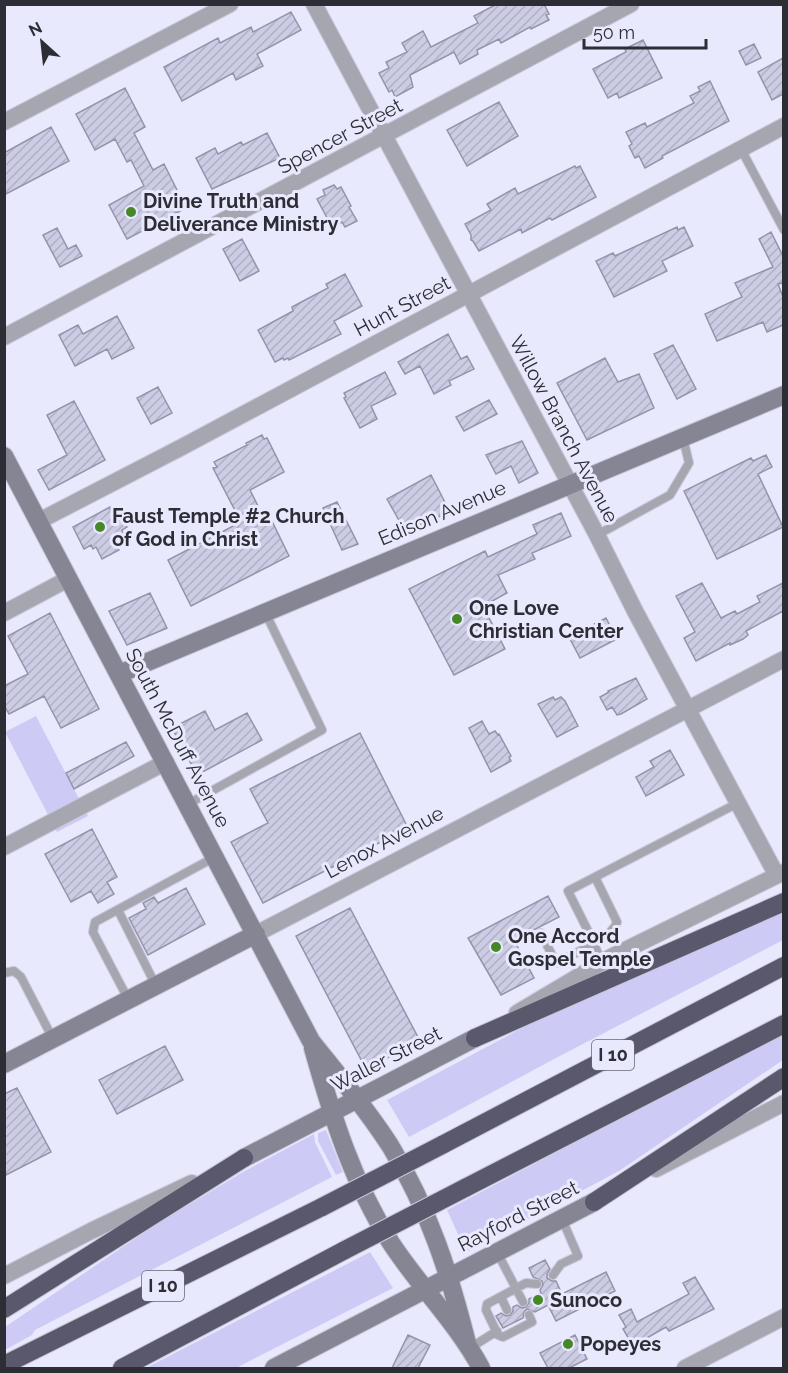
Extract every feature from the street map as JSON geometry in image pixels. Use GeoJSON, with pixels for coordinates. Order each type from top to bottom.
{"type":"FeatureCollection","features":[{"type":"Feature","properties":{"kind":"highway"},"geometry":{"type":"LineString","coordinates":[[475,1038],[783,902]]}},
{"type":"Feature","properties":{"kind":"highway","name":"I 10"},"geometry":{"type":"LineString","coordinates":[[4,1365],[322,1207],[783,966]]}},
{"type":"Feature","properties":{"kind":"highway","name":"I 10"},"geometry":{"type":"LineString","coordinates":[[122,1368],[783,1024]]}},
{"type":"Feature","properties":{"kind":"highway"},"geometry":{"type":"LineString","coordinates":[[594,1202],[783,1077]]}},
{"type":"Feature","properties":{"kind":"highway"},"geometry":{"type":"LineString","coordinates":[[4,1309],[244,1158]]}},
{"type":"Feature","properties":{"kind":"main road","name":"Edison Avenue"},"geometry":{"type":"LineString","coordinates":[[120,674],[265,611],[783,395]]}},
{"type":"Feature","properties":{"kind":"main road","name":"South McDuff Avenue"},"geometry":{"type":"LineString","coordinates":[[4,456],[311,1041],[391,1147],[411,1183],[450,1277],[469,1345]]}},
{"type":"Feature","properties":{"kind":"main road","name":"Lenox Avenue"},"geometry":{"type":"LineString","coordinates":[[4,1064],[256,934]]}},
{"type":"Feature","properties":{"kind":"main road","name":"Waller Street"},"geometry":{"type":"LineString","coordinates":[[244,1158],[475,1038]]}},
{"type":"Feature","properties":{"kind":"main road","name":"South McDuff Avenue"},"geometry":{"type":"LineString","coordinates":[[311,1041],[331,1112],[352,1168],[369,1204],[390,1242],[424,1290],[469,1345],[481,1368]]}},
{"type":"Feature","properties":{"kind":"main road","name":"Rayford Street"},"geometry":{"type":"LineString","coordinates":[[273,1368],[594,1202]]}},
{"type":"Feature","properties":{"kind":"street"},"geometry":{"type":"LineString","coordinates":[[4,122],[230,4]]}},
{"type":"Feature","properties":{"kind":"street","name":"Willow Branch Avenue"},"geometry":{"type":"LineString","coordinates":[[314,4],[597,534],[634,611],[738,802],[780,873]]}},
{"type":"Feature","properties":{"kind":"street","name":"Spencer Street"},"geometry":{"type":"LineString","coordinates":[[4,337],[631,4]]}},
{"type":"Feature","properties":{"kind":"street","name":"Hunt Street"},"geometry":{"type":"LineString","coordinates":[[39,521],[783,126]]}},
{"type":"Feature","properties":{"kind":"street"},"geometry":{"type":"LineString","coordinates":[[4,613],[68,579]]}},
{"type":"Feature","properties":{"kind":"street","name":"Lenox Avenue"},"geometry":{"type":"LineString","coordinates":[[256,934],[783,659]]}},
{"type":"Feature","properties":{"kind":"street"},"geometry":{"type":"LineString","coordinates":[[9,848],[129,788],[166,762]]}},
{"type":"Feature","properties":{"kind":"street","name":"Waller Street"},"geometry":{"type":"LineString","coordinates":[[475,1038],[602,962],[780,873]]}},
{"type":"Feature","properties":{"kind":"street","name":"Rayford Street"},"geometry":{"type":"LineString","coordinates":[[594,1202],[783,1103]]}},
{"type":"Feature","properties":{"kind":"street","name":"Waller Street"},"geometry":{"type":"LineString","coordinates":[[4,1276],[244,1158]]}},
{"type":"Feature","properties":{"kind":"street"},"geometry":{"type":"LineString","coordinates":[[685,1368],[783,1317]]}},
{"type":"Feature","properties":{"kind":"lane"},"geometry":{"type":"LineString","coordinates":[[741,149],[783,230]]}},
{"type":"Feature","properties":{"kind":"lane"},"geometry":{"type":"LineString","coordinates":[[597,534],[670,495],[689,463],[683,437]]}},
{"type":"Feature","properties":{"kind":"lane"},"geometry":{"type":"LineString","coordinates":[[188,804],[322,730],[265,611]]}},
{"type":"Feature","properties":{"kind":"lane"},"geometry":{"type":"LineString","coordinates":[[602,962],[568,891],[738,802]]}},
{"type":"Feature","properties":{"kind":"lane"},"geometry":{"type":"LineString","coordinates":[[129,1000],[93,932],[95,922],[215,857]]}},
{"type":"Feature","properties":{"kind":"lane"},"geometry":{"type":"LineString","coordinates":[[541,933],[556,963],[610,933],[617,922],[595,877]]}},
{"type":"Feature","properties":{"kind":"lane"},"geometry":{"type":"LineString","coordinates":[[118,910],[156,986]]}},
{"type":"Feature","properties":{"kind":"lane"},"geometry":{"type":"LineString","coordinates":[[9,972],[21,977],[53,1039]]}},
{"type":"Feature","properties":{"kind":"lane"},"geometry":{"type":"LineString","coordinates":[[548,1266],[561,1264],[578,1256],[562,1219]]}},
{"type":"Feature","properties":{"kind":"lane"},"geometry":{"type":"LineString","coordinates":[[497,1252],[523,1302]]}},
{"type":"Feature","properties":{"kind":"lane"},"geometry":{"type":"LineString","coordinates":[[553,1275],[561,1264]]}},
{"type":"Feature","properties":{"kind":"lane"},"geometry":{"type":"LineString","coordinates":[[529,1315],[532,1322],[515,1326],[503,1336],[498,1335],[486,1310],[487,1305],[526,1283],[532,1275]]}},
{"type":"Feature","properties":{"kind":"lane"},"geometry":{"type":"LineString","coordinates":[[526,1283],[537,1284]]}},
{"type":"Feature","properties":{"kind":"lane"},"geometry":{"type":"LineString","coordinates":[[501,1297],[507,1310]]}},
{"type":"Feature","properties":{"kind":"lane"},"geometry":{"type":"LineString","coordinates":[[469,1345],[497,1331]]}},
{"type":"Feature","properties":{"kind":"shaded area"},"geometry":{"type":"Polygon","coordinates":[[[36,716],[88,816],[57,832],[5,732],[36,716]]]}},
{"type":"Feature","properties":{"kind":"shaded area"},"geometry":{"type":"Polygon","coordinates":[[[783,909],[783,940],[409,1137],[387,1100],[541,1018],[783,909]]]}},
{"type":"Feature","properties":{"kind":"shaded area"},"geometry":{"type":"Polygon","coordinates":[[[783,1033],[783,1060],[619,1171],[466,1252],[447,1210],[783,1033]]]}},
{"type":"Feature","properties":{"kind":"shaded area"},"geometry":{"type":"Polygon","coordinates":[[[326,1130],[343,1172],[336,1175],[318,1141],[318,1133],[326,1130]]]}},
{"type":"Feature","properties":{"kind":"shaded area"},"geometry":{"type":"Polygon","coordinates":[[[314,1134],[315,1142],[332,1177],[35,1330],[32,1335],[5,1350],[5,1327],[155,1225],[243,1172],[314,1134]]]}},
{"type":"Feature","properties":{"kind":"shaded area"},"geometry":{"type":"Polygon","coordinates":[[[370,1252],[393,1288],[236,1368],[146,1368],[370,1252]]]}},
{"type":"Feature","properties":{"kind":"building"},"geometry":{"type":"Polygon","coordinates":[[[497,4],[544,4],[549,20],[531,29],[530,27],[501,43],[499,39],[477,50],[478,54],[460,64],[454,52],[410,75],[413,87],[395,97],[392,90],[389,92],[379,73],[389,68],[386,62],[407,52],[402,43],[423,31],[431,47],[478,23],[474,16],[497,4]]]}},
{"type":"Feature","properties":{"kind":"building"},"geometry":{"type":"Polygon","coordinates":[[[291,12],[301,30],[257,54],[263,66],[236,80],[233,73],[182,101],[164,67],[218,38],[220,43],[251,27],[253,32],[291,12]]]}},
{"type":"Feature","properties":{"kind":"building"},"geometry":{"type":"Polygon","coordinates":[[[643,40],[662,78],[619,98],[617,93],[608,98],[593,69],[626,52],[625,49],[643,40]]]}},
{"type":"Feature","properties":{"kind":"building"},"geometry":{"type":"Polygon","coordinates":[[[754,44],[761,58],[746,65],[739,51],[754,44]]]}},
{"type":"Feature","properties":{"kind":"building"},"geometry":{"type":"Polygon","coordinates":[[[783,58],[783,94],[772,100],[758,72],[783,58]]]}},
{"type":"Feature","properties":{"kind":"building"},"geometry":{"type":"Polygon","coordinates":[[[710,81],[729,121],[662,156],[663,158],[645,168],[639,156],[635,158],[626,132],[645,123],[647,127],[694,103],[690,96],[700,91],[698,87],[710,81]]]}},
{"type":"Feature","properties":{"kind":"building"},"geometry":{"type":"Polygon","coordinates":[[[125,88],[145,127],[134,133],[153,170],[164,164],[186,208],[127,239],[109,205],[144,186],[131,160],[127,162],[115,139],[95,150],[76,114],[125,88]]]}},
{"type":"Feature","properties":{"kind":"building"},"geometry":{"type":"Polygon","coordinates":[[[499,102],[518,136],[467,166],[447,130],[499,102]]]}},
{"type":"Feature","properties":{"kind":"building"},"geometry":{"type":"Polygon","coordinates":[[[51,127],[69,161],[4,195],[4,153],[51,127]]]}},
{"type":"Feature","properties":{"kind":"building"},"geometry":{"type":"Polygon","coordinates":[[[267,133],[280,158],[212,189],[196,158],[215,148],[218,154],[241,142],[243,145],[267,133]]]}},
{"type":"Feature","properties":{"kind":"building"},"geometry":{"type":"Polygon","coordinates":[[[575,166],[576,168],[580,166],[596,197],[552,220],[550,218],[522,233],[521,229],[479,251],[471,240],[465,224],[491,210],[487,204],[515,188],[518,194],[575,166]]]}},
{"type":"Feature","properties":{"kind":"building"},"geometry":{"type":"Polygon","coordinates":[[[334,185],[337,189],[341,187],[357,221],[345,227],[342,222],[332,227],[317,199],[325,195],[323,190],[334,185]]]}},
{"type":"Feature","properties":{"kind":"building"},"geometry":{"type":"Polygon","coordinates":[[[677,227],[678,230],[684,227],[693,246],[662,261],[667,271],[614,297],[596,261],[613,253],[615,256],[677,227]]]}},
{"type":"Feature","properties":{"kind":"building"},"geometry":{"type":"Polygon","coordinates":[[[57,228],[68,249],[76,245],[82,256],[60,267],[43,235],[57,228]]]}},
{"type":"Feature","properties":{"kind":"building"},"geometry":{"type":"Polygon","coordinates":[[[771,232],[783,256],[783,286],[782,283],[778,284],[783,297],[783,325],[767,332],[763,322],[717,341],[705,314],[742,297],[735,283],[773,267],[759,239],[771,232]]]}},
{"type":"Feature","properties":{"kind":"building"},"geometry":{"type":"Polygon","coordinates":[[[242,239],[259,271],[240,281],[223,249],[242,239]]]}},
{"type":"Feature","properties":{"kind":"building"},"geometry":{"type":"Polygon","coordinates":[[[345,274],[362,306],[334,321],[341,334],[289,360],[283,358],[275,362],[258,330],[293,311],[292,307],[328,288],[326,284],[345,274]]]}},
{"type":"Feature","properties":{"kind":"building"},"geometry":{"type":"Polygon","coordinates":[[[117,316],[134,348],[112,359],[107,349],[75,366],[59,335],[78,325],[83,334],[117,316]]]}},
{"type":"Feature","properties":{"kind":"building"},"geometry":{"type":"Polygon","coordinates":[[[448,334],[461,359],[467,356],[474,369],[449,381],[451,385],[434,394],[420,366],[405,374],[398,362],[448,334]]]}},
{"type":"Feature","properties":{"kind":"building"},"geometry":{"type":"Polygon","coordinates":[[[673,345],[696,389],[677,399],[654,354],[673,345]]]}},
{"type":"Feature","properties":{"kind":"building"},"geometry":{"type":"Polygon","coordinates":[[[605,358],[618,382],[639,374],[654,408],[587,440],[557,383],[605,358]]]}},
{"type":"Feature","properties":{"kind":"building"},"geometry":{"type":"Polygon","coordinates":[[[385,372],[396,394],[371,406],[377,419],[360,428],[344,398],[346,397],[344,393],[385,372]]]}},
{"type":"Feature","properties":{"kind":"building"},"geometry":{"type":"Polygon","coordinates":[[[158,387],[172,413],[151,424],[137,398],[158,387]]]}},
{"type":"Feature","properties":{"kind":"building"},"geometry":{"type":"Polygon","coordinates":[[[489,400],[497,414],[464,431],[456,417],[489,400]]]}},
{"type":"Feature","properties":{"kind":"building"},"geometry":{"type":"Polygon","coordinates":[[[74,401],[105,460],[49,490],[38,470],[67,455],[47,415],[74,401]]]}},
{"type":"Feature","properties":{"kind":"building"},"geometry":{"type":"Polygon","coordinates":[[[262,435],[264,439],[267,438],[284,472],[250,490],[261,512],[266,509],[289,556],[191,606],[168,560],[241,522],[213,468],[217,467],[214,462],[262,435]]]}},
{"type":"Feature","properties":{"kind":"building"},"geometry":{"type":"Polygon","coordinates":[[[522,441],[538,473],[519,483],[511,466],[496,474],[486,455],[522,441]]]}},
{"type":"Feature","properties":{"kind":"building"},"geometry":{"type":"Polygon","coordinates":[[[766,455],[772,467],[758,474],[783,527],[717,559],[684,491],[751,458],[753,461],[766,455]]]}},
{"type":"Feature","properties":{"kind":"building"},"geometry":{"type":"Polygon","coordinates":[[[431,475],[450,512],[405,531],[387,499],[431,475]]]}},
{"type":"Feature","properties":{"kind":"building"},"geometry":{"type":"Polygon","coordinates":[[[337,502],[358,544],[342,550],[323,508],[337,502]]]}},
{"type":"Feature","properties":{"kind":"building","name":"Faust Temple #2 Church of God in Christ"},"geometry":{"type":"Polygon","coordinates":[[[116,506],[127,527],[122,530],[123,533],[113,538],[119,550],[102,559],[96,547],[93,549],[91,545],[84,549],[73,527],[116,506]]]}},
{"type":"Feature","properties":{"kind":"building","name":"One Love Christian Center"},"geometry":{"type":"Polygon","coordinates":[[[561,513],[571,536],[532,553],[535,559],[498,575],[507,593],[483,606],[505,649],[454,675],[409,589],[485,551],[488,557],[537,534],[533,525],[561,513]]]}},
{"type":"Feature","properties":{"kind":"building"},"geometry":{"type":"Polygon","coordinates":[[[702,583],[721,618],[735,611],[737,614],[760,602],[757,596],[783,583],[783,611],[746,631],[748,635],[743,639],[730,645],[730,643],[696,661],[684,638],[695,632],[676,596],[702,583]]]}},
{"type":"Feature","properties":{"kind":"building"},"geometry":{"type":"Polygon","coordinates":[[[150,593],[167,628],[127,645],[109,611],[150,593]]]}},
{"type":"Feature","properties":{"kind":"building"},"geometry":{"type":"Polygon","coordinates":[[[50,613],[99,709],[61,728],[44,696],[9,714],[4,705],[4,686],[28,674],[8,636],[50,613]]]}},
{"type":"Feature","properties":{"kind":"building"},"geometry":{"type":"Polygon","coordinates":[[[606,618],[617,639],[580,658],[569,637],[606,618]]]}},
{"type":"Feature","properties":{"kind":"building"},"geometry":{"type":"Polygon","coordinates":[[[636,678],[647,699],[621,714],[617,715],[612,707],[607,710],[600,697],[636,678]]]}},
{"type":"Feature","properties":{"kind":"building"},"geometry":{"type":"Polygon","coordinates":[[[553,697],[555,700],[561,697],[565,701],[578,726],[557,737],[538,704],[553,697]]]}},
{"type":"Feature","properties":{"kind":"building"},"geometry":{"type":"Polygon","coordinates":[[[205,711],[215,730],[247,713],[262,740],[197,775],[172,728],[205,711]]]}},
{"type":"Feature","properties":{"kind":"building"},"geometry":{"type":"Polygon","coordinates":[[[482,721],[489,734],[495,731],[499,734],[511,756],[509,757],[511,761],[491,772],[469,728],[482,721]]]}},
{"type":"Feature","properties":{"kind":"building"},"geometry":{"type":"Polygon","coordinates":[[[360,733],[408,828],[263,903],[231,842],[268,823],[250,789],[360,733]]]}},
{"type":"Feature","properties":{"kind":"building"},"geometry":{"type":"Polygon","coordinates":[[[126,742],[134,756],[74,789],[66,773],[126,742]]]}},
{"type":"Feature","properties":{"kind":"building"},"geometry":{"type":"Polygon","coordinates":[[[670,750],[684,775],[646,796],[636,777],[654,767],[650,761],[670,750]]]}},
{"type":"Feature","properties":{"kind":"building"},"geometry":{"type":"Polygon","coordinates":[[[92,829],[117,877],[107,882],[114,894],[98,903],[91,891],[71,902],[45,854],[92,829]]]}},
{"type":"Feature","properties":{"kind":"building"},"geometry":{"type":"Polygon","coordinates":[[[186,888],[205,924],[148,955],[129,918],[146,909],[143,903],[154,897],[158,903],[186,888]]]}},
{"type":"Feature","properties":{"kind":"building","name":"One Accord Gospel Temple"},"geometry":{"type":"Polygon","coordinates":[[[548,896],[559,917],[514,940],[534,978],[501,995],[468,938],[548,896]]]}},
{"type":"Feature","properties":{"kind":"building"},"geometry":{"type":"Polygon","coordinates":[[[350,908],[420,1041],[366,1069],[296,936],[350,908]]]}},
{"type":"Feature","properties":{"kind":"building"},"geometry":{"type":"Polygon","coordinates":[[[165,1046],[183,1080],[117,1114],[99,1080],[165,1046]]]}},
{"type":"Feature","properties":{"kind":"building"},"geometry":{"type":"Polygon","coordinates":[[[17,1088],[51,1152],[4,1176],[4,1094],[17,1088]]]}},
{"type":"Feature","properties":{"kind":"building"},"geometry":{"type":"Polygon","coordinates":[[[545,1260],[550,1269],[547,1278],[556,1281],[562,1294],[606,1272],[615,1291],[556,1321],[548,1305],[535,1312],[527,1309],[523,1318],[503,1328],[496,1316],[501,1313],[506,1316],[510,1315],[513,1307],[517,1305],[522,1308],[526,1307],[529,1299],[541,1293],[542,1281],[533,1277],[529,1268],[545,1260]]]}},
{"type":"Feature","properties":{"kind":"building"},"geometry":{"type":"Polygon","coordinates":[[[695,1277],[714,1309],[669,1331],[666,1327],[633,1346],[623,1329],[626,1327],[619,1315],[631,1309],[637,1322],[689,1294],[683,1283],[695,1277]]]}},
{"type":"Feature","properties":{"kind":"building"},"geometry":{"type":"Polygon","coordinates":[[[408,1335],[430,1345],[418,1368],[392,1368],[408,1335]]]}},
{"type":"Feature","properties":{"kind":"building","name":"Popeyes"},"geometry":{"type":"Polygon","coordinates":[[[575,1335],[587,1359],[569,1368],[548,1368],[540,1353],[575,1335]]]}},
{"type":"Feature","properties":{"kind":"place","name":"Divine Truth and Deliverance Ministry"},"geometry":{"type":"Point","coordinates":[131,212]}},
{"type":"Feature","properties":{"kind":"place","name":"Faust Temple #2 Church of God in Christ"},"geometry":{"type":"Point","coordinates":[100,527]}},
{"type":"Feature","properties":{"kind":"place","name":"One Love Christian Center"},"geometry":{"type":"Point","coordinates":[457,619]}},
{"type":"Feature","properties":{"kind":"place","name":"One Accord Gospel Temple"},"geometry":{"type":"Point","coordinates":[496,947]}},
{"type":"Feature","properties":{"kind":"place","name":"Sunoco"},"geometry":{"type":"Point","coordinates":[538,1300]}},
{"type":"Feature","properties":{"kind":"place","name":"Popeyes"},"geometry":{"type":"Point","coordinates":[568,1344]}}]}
